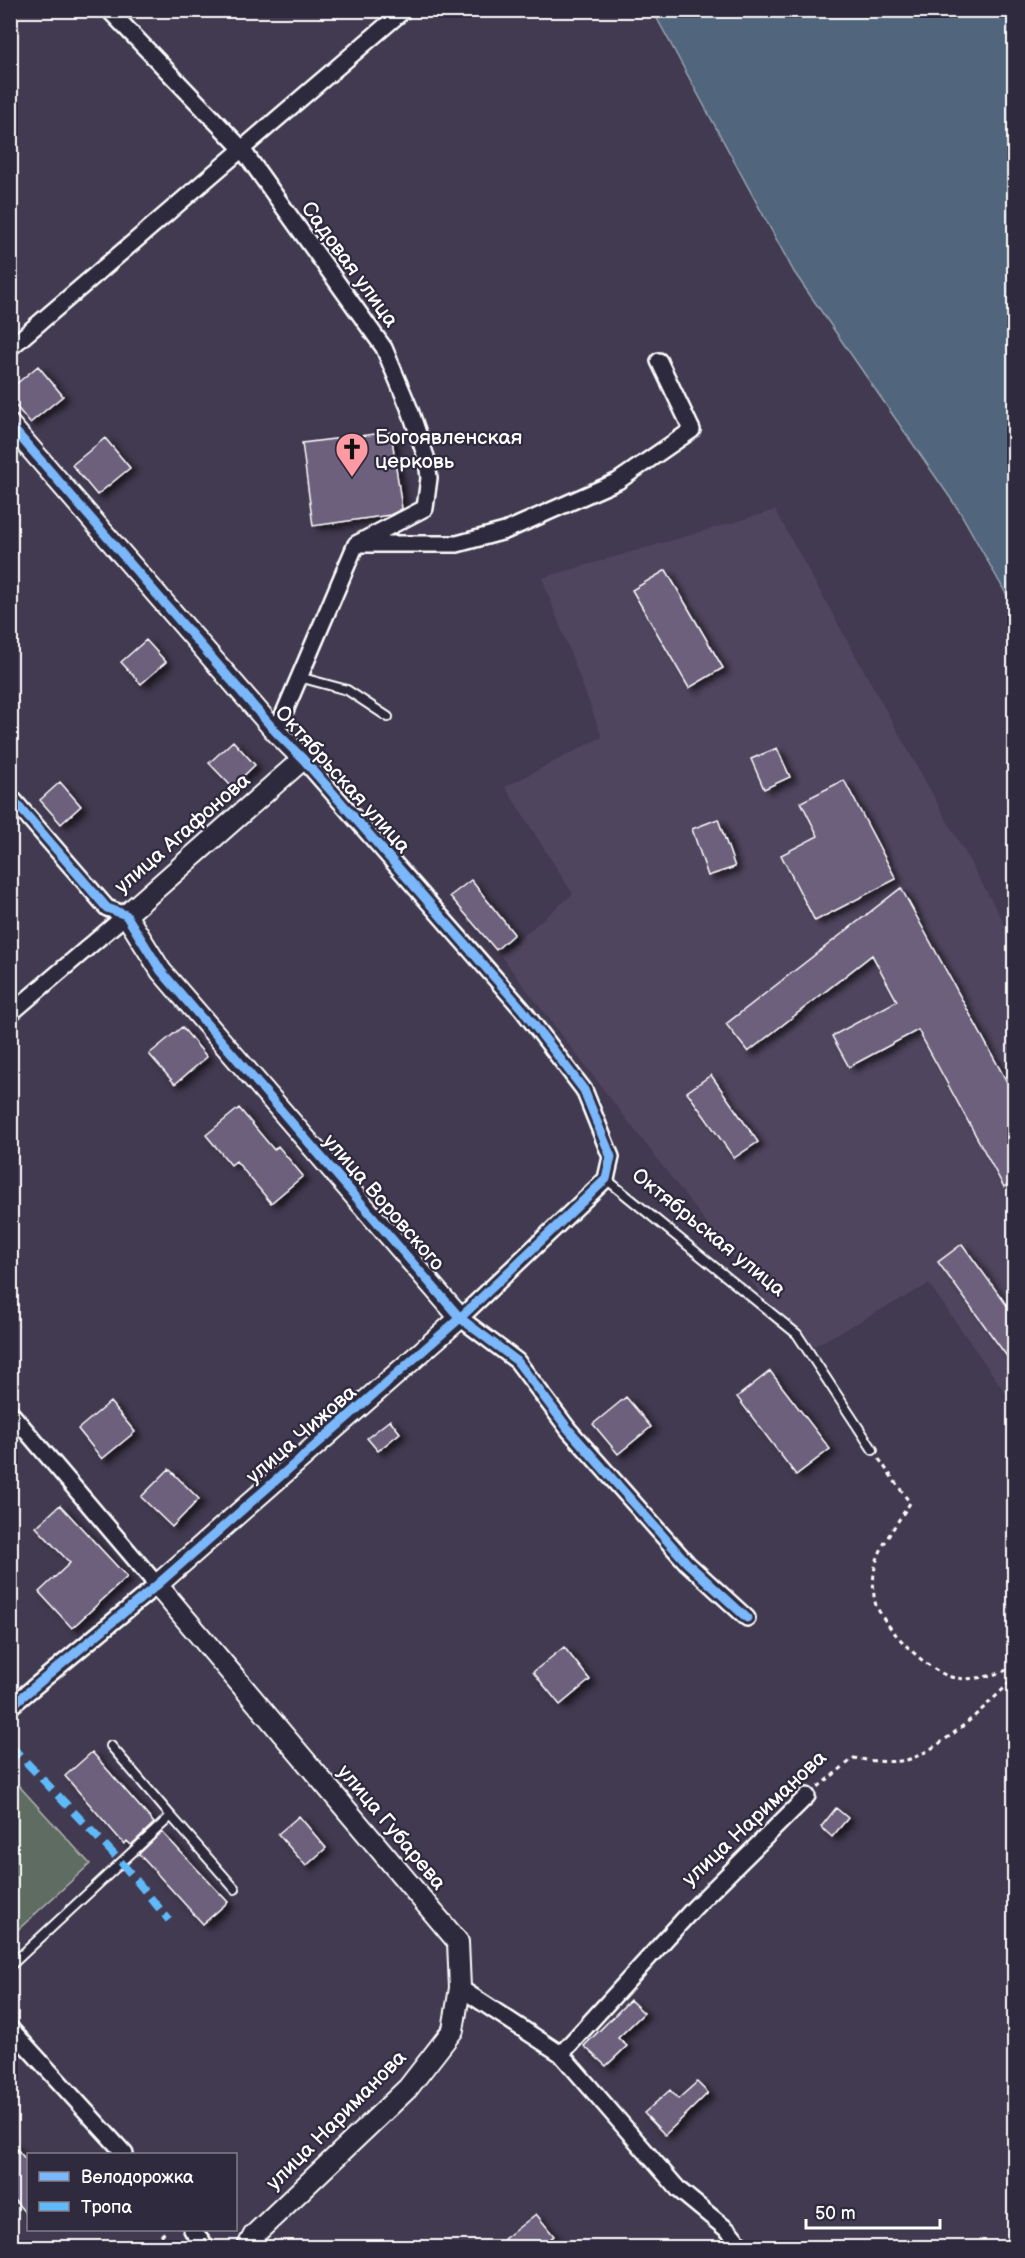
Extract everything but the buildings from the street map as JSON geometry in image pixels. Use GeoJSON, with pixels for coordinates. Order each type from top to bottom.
{"type":"FeatureCollection","features":[{"type":"Feature","properties":{"kind":"street","name":"Садовая улица"},"geometry":{"type":"LineString","coordinates":[[109,10],[242,149],[384,348],[410,410],[427,460],[429,478],[425,508],[356,544]]}},
{"type":"Feature","properties":{"kind":"street"},"geometry":{"type":"LineString","coordinates":[[10,348],[404,10]]}},
{"type":"Feature","properties":{"kind":"street"},"geometry":{"type":"LineString","coordinates":[[276,732],[356,544],[457,544],[505,531],[618,481],[692,430],[659,361]]}},
{"type":"Feature","properties":{"kind":"street","name":"Октябрьская улица"},"geometry":{"type":"LineString","coordinates":[[10,424],[276,732],[303,759],[522,1009],[584,1090],[611,1157],[606,1179]]}},
{"type":"Feature","properties":{"kind":"street","name":"улица Агафонова"},"geometry":{"type":"LineString","coordinates":[[10,1014],[303,759]]}},
{"type":"Feature","properties":{"kind":"street","name":"улица Воровского"},"geometry":{"type":"LineString","coordinates":[[10,796],[107,908],[126,915],[161,971],[460,1318],[517,1361],[569,1430],[687,1563],[747,1618]]}},
{"type":"Feature","properties":{"kind":"street","name":"улица Чижова"},"geometry":{"type":"LineString","coordinates":[[10,1707],[156,1585],[460,1318],[606,1179]]}},
{"type":"Feature","properties":{"kind":"street","name":"улица Губарева"},"geometry":{"type":"LineString","coordinates":[[10,1412],[458,1942],[460,1988]]}},
{"type":"Feature","properties":{"kind":"street","name":"улица Нариманова"},"geometry":{"type":"LineString","coordinates":[[561,2054],[694,1908],[807,1796]]}},
{"type":"Feature","properties":{"kind":"street"},"geometry":{"type":"LineString","coordinates":[[460,1988],[561,2054],[679,2190],[730,2232],[743,2247]]}},
{"type":"Feature","properties":{"kind":"street","name":"улица Нариманова"},"geometry":{"type":"LineString","coordinates":[[246,2247],[254,2235],[408,2088],[453,2030],[460,1988]]}},
{"type":"Feature","properties":{"kind":"street"},"geometry":{"type":"LineString","coordinates":[[10,2028],[124,2153]]}},
{"type":"Feature","properties":{"kind":"street"},"geometry":{"type":"LineString","coordinates":[[194,2231],[207,2247]]}},
{"type":"Feature","properties":{"kind":"lane"},"geometry":{"type":"LineString","coordinates":[[299,677],[346,690],[388,717]]}},
{"type":"Feature","properties":{"kind":"lane","name":"Октябрьская улица"},"geometry":{"type":"LineString","coordinates":[[606,1179],[796,1334],[873,1450]]}},
{"type":"Feature","properties":{"kind":"lane"},"geometry":{"type":"LineString","coordinates":[[111,1746],[235,1889]]}},
{"type":"Feature","properties":{"kind":"lane"},"geometry":{"type":"LineString","coordinates":[[10,1966],[171,1816]]}},
{"type":"Feature","properties":{"kind":"path"},"geometry":{"type":"LineString","coordinates":[[873,1450],[910,1503],[881,1552],[874,1572],[875,1604],[913,1653],[937,1672],[955,1678],[975,1678],[998,1675],[1014,1667]]}},
{"type":"Feature","properties":{"kind":"path"},"geometry":{"type":"LineString","coordinates":[[148,2247],[165,2231]]}},
{"type":"Feature","properties":{"kind":"shaded area"},"geometry":{"type":"Polygon","coordinates":[[[775,510],[1014,941],[1014,1405],[929,1284],[805,1351],[500,955],[573,894],[505,787],[602,737],[542,578],[775,510]]]}},
{"type":"Feature","properties":{"kind":"green space"},"geometry":{"type":"Polygon","coordinates":[[[10,1776],[90,1864],[11,1936],[10,1936],[10,1776]]]}},
{"type":"Feature","properties":{"kind":"water"},"geometry":{"type":"Polygon","coordinates":[[[653,11],[1014,11],[1014,608],[960,512],[794,272],[653,11]]]}},
{"type":"Feature","properties":{"kind":"marked path"},"geometry":{"type":"LineString","coordinates":[[10,1745],[121,1862],[169,1920]]}},
{"type":"Feature","properties":{"kind":"cycle path"},"geometry":{"type":"LineString","coordinates":[[10,425],[276,732],[303,759],[522,1009],[584,1090],[611,1157],[606,1179],[460,1318],[157,1585],[10,1707]]}},
{"type":"Feature","properties":{"kind":"cycle path"},"geometry":{"type":"LineString","coordinates":[[10,796],[107,908],[126,915],[161,971],[460,1318],[517,1361],[569,1430],[687,1563],[747,1618]]}},
{"type":"Feature","properties":{"kind":"place","name":"Богоявленская церковь"},"geometry":{"type":"Point","coordinates":[352,478]}}]}
